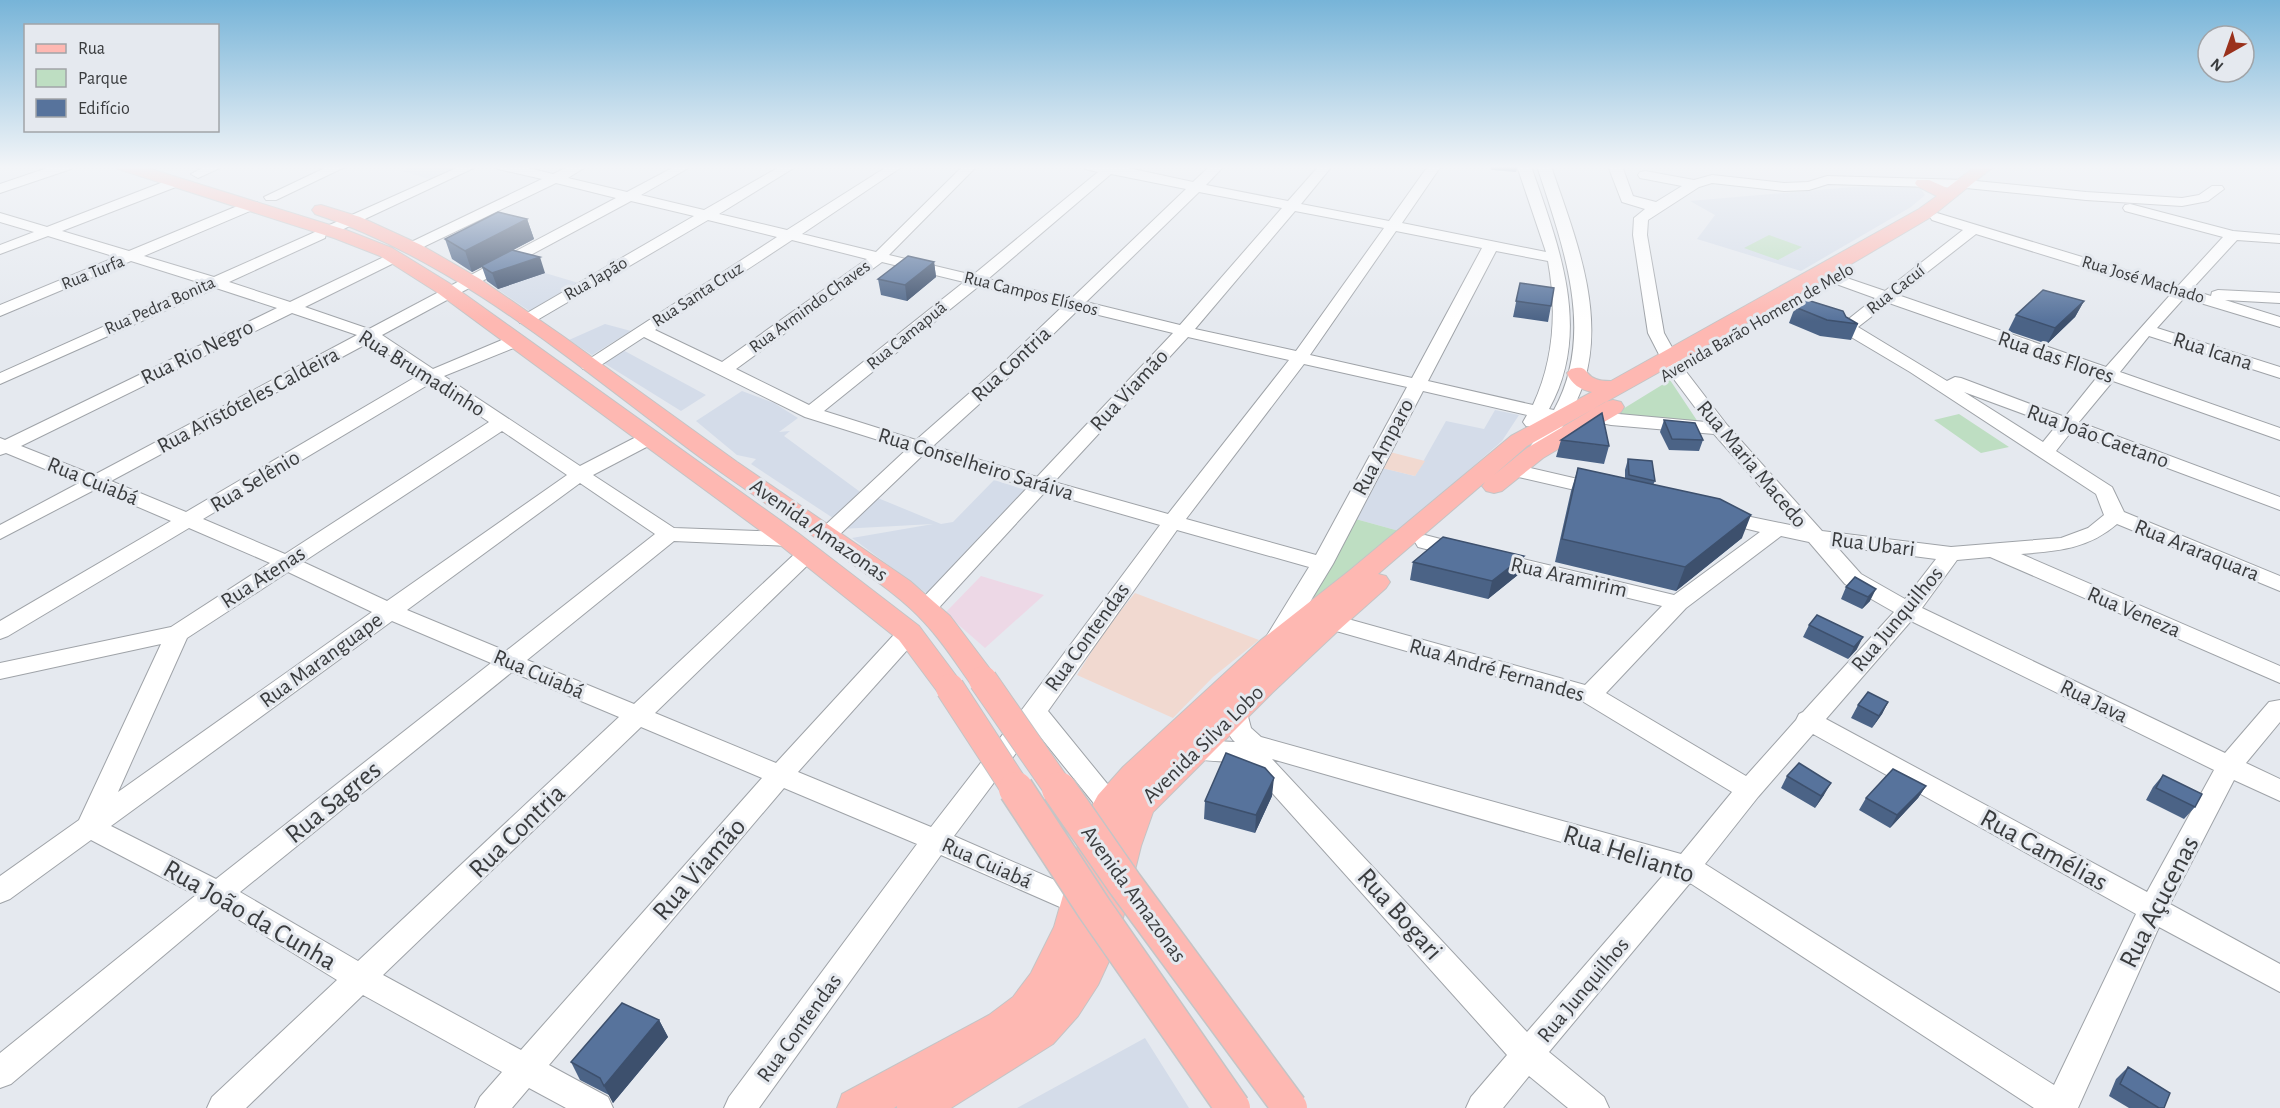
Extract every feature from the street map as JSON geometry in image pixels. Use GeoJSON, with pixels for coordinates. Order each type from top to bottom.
{"type":"FeatureCollection","features":[{"type":"Feature","properties":{"kind":"main road","name":"Avenida Amazonas"},"geometry":{"type":"LineString","coordinates":[[285,218],[395,257],[450,293],[798,546],[909,633],[950,688],[1094,908],[1233,1108]]}},
{"type":"Feature","properties":{"kind":"main road","name":"Avenida Amazonas"},"geometry":{"type":"LineString","coordinates":[[347,218],[412,247],[471,282],[731,468],[828,534],[926,608],[983,680],[1125,884],[1290,1108]]}},
{"type":"Feature","properties":{"kind":"main road","name":"Avenida Barão Homem de Melo"},"geometry":{"type":"LineString","coordinates":[[1549,414],[1602,401],[1672,364],[1916,218]]}},
{"type":"Feature","properties":{"kind":"main road","name":"Avenida Barão Homem de Melo"},"geometry":{"type":"LineString","coordinates":[[1527,447],[1602,401],[1833,278],[1936,218]]}},
{"type":"Feature","properties":{"kind":"main road"},"geometry":{"type":"LineString","coordinates":[[1578,373],[1590,384],[1602,401]]}},
{"type":"Feature","properties":{"kind":"main road","name":"Avenida Silva Lobo"},"geometry":{"type":"LineString","coordinates":[[856,1108],[1002,1027],[1026,1009],[1044,985],[1071,928],[1090,857],[1108,804],[1134,776],[1271,647],[1324,615],[1425,542],[1513,470],[1549,414]]}},
{"type":"Feature","properties":{"kind":"main road","name":"Avenida Silva Lobo"},"geometry":{"type":"LineString","coordinates":[[916,1108],[1040,1032],[1065,1004],[1085,974],[1098,946],[1125,846],[1139,806],[1236,711],[1358,577],[1527,447]]}},
{"type":"Feature","properties":{"kind":"street","name":"Rua Brumadinho"},"geometry":{"type":"LineString","coordinates":[[2,218],[214,282],[369,334],[669,534]]}},
{"type":"Feature","properties":{"kind":"street"},"geometry":{"type":"LineString","coordinates":[[0,250],[78,218]]}},
{"type":"Feature","properties":{"kind":"street","name":"Rua Turfa"},"geometry":{"type":"LineString","coordinates":[[0,311],[222,218]]}},
{"type":"Feature","properties":{"kind":"street","name":"Rua Pedra Bonita"},"geometry":{"type":"LineString","coordinates":[[0,379],[355,218]]}},
{"type":"Feature","properties":{"kind":"street"},"geometry":{"type":"LineString","coordinates":[[412,247],[473,218]]}},
{"type":"Feature","properties":{"kind":"street","name":"Rua Aristóteles Caldeira"},"geometry":{"type":"LineString","coordinates":[[0,533],[590,218]]}},
{"type":"Feature","properties":{"kind":"street","name":"Rua Japão"},"geometry":{"type":"LineString","coordinates":[[526,320],[703,218]]}},
{"type":"Feature","properties":{"kind":"street","name":"Rua Campos Elíseos"},"geometry":{"type":"LineString","coordinates":[[719,218],[1184,331],[1549,414]]}},
{"type":"Feature","properties":{"kind":"street","name":"Rua Santa Cruz"},"geometry":{"type":"LineString","coordinates":[[589,365],[818,218]]}},
{"type":"Feature","properties":{"kind":"street","name":"Rua Armindo Chaves"},"geometry":{"type":"LineString","coordinates":[[723,370],[878,258],[919,218]]}},
{"type":"Feature","properties":{"kind":"street","name":"Rua Camapuã"},"geometry":{"type":"LineString","coordinates":[[811,413],[1052,218]]}},
{"type":"Feature","properties":{"kind":"street","name":"Rua Contria"},"geometry":{"type":"LineString","coordinates":[[828,534],[919,448],[1003,374],[1164,218]]}},
{"type":"Feature","properties":{"kind":"street","name":"Rua Viamão"},"geometry":{"type":"LineString","coordinates":[[926,608],[1184,331],[1281,218]]}},
{"type":"Feature","properties":{"kind":"street"},"geometry":{"type":"LineString","coordinates":[[1350,218],[1555,258]]}},
{"type":"Feature","properties":{"kind":"street","name":"Rua Contendas"},"geometry":{"type":"LineString","coordinates":[[740,1108],[1172,521],[1301,356],[1398,218]]}},
{"type":"Feature","properties":{"kind":"street"},"geometry":{"type":"LineString","coordinates":[[1541,218],[1555,258],[1562,315],[1549,414]]}},
{"type":"Feature","properties":{"kind":"street"},"geometry":{"type":"LineString","coordinates":[[1549,414],[1578,373],[1584,318],[1575,262],[1561,218]]}},
{"type":"Feature","properties":{"kind":"street","name":"Rua Maria Macedo"},"geometry":{"type":"LineString","coordinates":[[1641,218],[1641,235],[1656,333],[1672,364],[1720,429],[1853,579],[1908,610]]}},
{"type":"Feature","properties":{"kind":"street","name":"Rua José Machado"},"geometry":{"type":"LineString","coordinates":[[1939,218],[2280,322]]}},
{"type":"Feature","properties":{"kind":"street"},"geometry":{"type":"LineString","coordinates":[[2168,218],[2233,235],[2280,239]]}},
{"type":"Feature","properties":{"kind":"street","name":"Rua Cacuí"},"geometry":{"type":"LineString","coordinates":[[1916,368],[1847,328],[1973,229]]}},
{"type":"Feature","properties":{"kind":"street"},"geometry":{"type":"LineString","coordinates":[[2046,451],[2146,330],[2233,235]]}},
{"type":"Feature","properties":{"kind":"street","name":"Rua Amparo"},"geometry":{"type":"LineString","coordinates":[[1271,647],[1322,564],[1416,383],[1491,246]]}},
{"type":"Feature","properties":{"kind":"street","name":"Rua Rio Negro"},"geometry":{"type":"LineString","coordinates":[[2,446],[395,257]]}},
{"type":"Feature","properties":{"kind":"street","name":"Rua das Flores"},"geometry":{"type":"LineString","coordinates":[[1833,278],[2280,434]]}},
{"type":"Feature","properties":{"kind":"street"},"geometry":{"type":"LineString","coordinates":[[2182,293],[2280,298]]}},
{"type":"Feature","properties":{"kind":"street","name":"Rua Conselheiro Saráiva"},"geometry":{"type":"LineString","coordinates":[[643,330],[811,413],[1042,485],[1322,564]]}},
{"type":"Feature","properties":{"kind":"street","name":"Rua Icana"},"geometry":{"type":"LineString","coordinates":[[2146,330],[2280,373]]}},
{"type":"Feature","properties":{"kind":"street","name":"Rua Selênio"},"geometry":{"type":"LineString","coordinates":[[0,631],[432,375],[515,341]]}},
{"type":"Feature","properties":{"kind":"street"},"geometry":{"type":"LineString","coordinates":[[1916,368],[2105,491],[2115,516]]}},
{"type":"Feature","properties":{"kind":"street","name":"Rua João Caetano"},"geometry":{"type":"LineString","coordinates":[[1916,368],[2280,504]]}},
{"type":"Feature","properties":{"kind":"street"},"geometry":{"type":"LineString","coordinates":[[1602,401],[1611,420],[1720,429]]}},
{"type":"Feature","properties":{"kind":"street","name":"Rua Atenas"},"geometry":{"type":"LineString","coordinates":[[0,671],[178,633],[501,423]]}},
{"type":"Feature","properties":{"kind":"street","name":"Rua Maranguape"},"geometry":{"type":"LineString","coordinates":[[0,891],[580,474],[649,438]]}},
{"type":"Feature","properties":{"kind":"street","name":"Rua Cuiabá"},"geometry":{"type":"LineString","coordinates":[[2,446],[98,482],[189,520],[389,611],[1079,903]]}},
{"type":"Feature","properties":{"kind":"street"},"geometry":{"type":"LineString","coordinates":[[1513,470],[1617,493]]}},
{"type":"Feature","properties":{"kind":"street","name":"Rua Ubari"},"geometry":{"type":"LineString","coordinates":[[1708,514],[1814,537],[1951,554]]}},
{"type":"Feature","properties":{"kind":"street","name":"Rua Junquilhos"},"geometry":{"type":"LineString","coordinates":[[1482,1108],[1687,867],[1808,720],[1908,610],[1951,554],[2063,544],[2095,533],[2115,516]]}},
{"type":"Feature","properties":{"kind":"street","name":"Rua Araraquara"},"geometry":{"type":"LineString","coordinates":[[2115,516],[2280,584]]}},
{"type":"Feature","properties":{"kind":"street"},"geometry":{"type":"LineString","coordinates":[[1590,695],[1678,603],[1777,529]]}},
{"type":"Feature","properties":{"kind":"street"},"geometry":{"type":"LineString","coordinates":[[669,534],[798,546]]}},
{"type":"Feature","properties":{"kind":"street","name":"Rua Sagres"},"geometry":{"type":"LineString","coordinates":[[0,1073],[218,893],[669,534]]}},
{"type":"Feature","properties":{"kind":"street","name":"Rua Aramirim"},"geometry":{"type":"LineString","coordinates":[[1425,542],[1678,603]]}},
{"type":"Feature","properties":{"kind":"street","name":"Rua Contria"},"geometry":{"type":"LineString","coordinates":[[224,1108],[638,716],[798,546]]}},
{"type":"Feature","properties":{"kind":"street","name":"Rua Veneza"},"geometry":{"type":"LineString","coordinates":[[1988,549],[2279,672]]}},
{"type":"Feature","properties":{"kind":"street","name":"Rua Java"},"geometry":{"type":"LineString","coordinates":[[1908,610],[2280,791]]}},
{"type":"Feature","properties":{"kind":"street","name":"Rua André Fernandes"},"geometry":{"type":"LineString","coordinates":[[1324,615],[1590,695],[1749,790]]}},
{"type":"Feature","properties":{"kind":"street"},"geometry":{"type":"LineString","coordinates":[[89,826],[178,633]]}},
{"type":"Feature","properties":{"kind":"street","name":"Rua Viamão"},"geometry":{"type":"LineString","coordinates":[[491,1108],[779,776],[909,633]]}},
{"type":"Feature","properties":{"kind":"street","name":"Rua Açucenas"},"geometry":{"type":"LineString","coordinates":[[2061,1108],[2153,909],[2229,766],[2278,708]]}},
{"type":"Feature","properties":{"kind":"street","name":"Avenida Amazonas"},"geometry":{"type":"LineString","coordinates":[[1034,711],[1108,804]]}},
{"type":"Feature","properties":{"kind":"street","name":"Rua Helianto"},"geometry":{"type":"LineString","coordinates":[[1236,711],[1240,732],[1253,744],[1687,867],[2061,1108]]}},
{"type":"Feature","properties":{"kind":"street","name":"Rua Camélias"},"geometry":{"type":"LineString","coordinates":[[1808,720],[2280,979]]}},
{"type":"Feature","properties":{"kind":"street","name":"Rua Bogari"},"geometry":{"type":"LineString","coordinates":[[1196,750],[1238,752],[1258,760],[1528,1054],[1593,1108]]}},
{"type":"Feature","properties":{"kind":"street"},"geometry":{"type":"LineString","coordinates":[[1277,780],[1304,758]]}},
{"type":"Feature","properties":{"kind":"street","name":"Rua João da Cunha"},"geometry":{"type":"LineString","coordinates":[[89,826],[218,893],[362,979],[597,1108]]}},
{"type":"Feature","properties":{"kind":"shaded area"},"geometry":{"type":"Polygon","coordinates":[[[1713,218],[1893,218],[1801,271],[1697,239],[1713,218]]]}},
{"type":"Feature","properties":{"kind":"shaded area"},"geometry":{"type":"Polygon","coordinates":[[[545,273],[582,284],[531,312],[497,289],[545,273]]]}},
{"type":"Feature","properties":{"kind":"shaded area"},"geometry":{"type":"Polygon","coordinates":[[[605,324],[631,331],[592,355],[569,340],[605,324]]]}},
{"type":"Feature","properties":{"kind":"shaded area"},"geometry":{"type":"Polygon","coordinates":[[[621,349],[706,395],[681,411],[599,360],[621,349]]]}},
{"type":"Feature","properties":{"kind":"shaded area"},"geometry":{"type":"Polygon","coordinates":[[[742,391],[774,403],[798,418],[779,432],[790,431],[784,436],[863,494],[836,520],[751,464],[756,459],[737,455],[696,421],[742,391]]]}},
{"type":"Feature","properties":{"kind":"shaded area"},"geometry":{"type":"Polygon","coordinates":[[[1495,410],[1519,415],[1502,441],[1399,531],[1352,518],[1382,468],[1415,476],[1446,421],[1484,429],[1495,410]]]}},
{"type":"Feature","properties":{"kind":"shaded area"},"geometry":{"type":"Polygon","coordinates":[[[1390,452],[1425,461],[1415,476],[1382,468],[1390,452]]]}},
{"type":"Feature","properties":{"kind":"shaded area"},"geometry":{"type":"Polygon","coordinates":[[[994,480],[1029,491],[929,595],[852,538],[933,524],[840,529],[873,496],[941,524],[953,522],[994,480]]]}},
{"type":"Feature","properties":{"kind":"shaded area"},"geometry":{"type":"Polygon","coordinates":[[[981,576],[1044,595],[985,648],[945,613],[981,576]]]}},
{"type":"Feature","properties":{"kind":"shaded area"},"geometry":{"type":"Polygon","coordinates":[[[1135,593],[1259,640],[1213,677],[1173,718],[1077,675],[1105,630],[1135,593]]]}},
{"type":"Feature","properties":{"kind":"shaded area"},"geometry":{"type":"Polygon","coordinates":[[[1145,1038],[1189,1108],[1017,1108],[1145,1038]]]}},
{"type":"Feature","properties":{"kind":"green space"},"geometry":{"type":"Polygon","coordinates":[[[1769,235],[1802,247],[1778,260],[1744,248],[1769,235]]]}},
{"type":"Feature","properties":{"kind":"green space"},"geometry":{"type":"Polygon","coordinates":[[[1670,380],[1700,425],[1623,418],[1618,412],[1670,380]]]}},
{"type":"Feature","properties":{"kind":"green space"},"geometry":{"type":"Polygon","coordinates":[[[1959,414],[2009,447],[1981,453],[1934,420],[1959,414]]]}},
{"type":"Feature","properties":{"kind":"green space"},"geometry":{"type":"Polygon","coordinates":[[[1352,518],[1399,531],[1304,608],[1352,518]]]}},
{"type":"Feature","properties":{"kind":"building"},"geometry":{"type":"Polygon","coordinates":[[[487,218],[527,219],[465,251],[445,239],[487,218]]]}},
{"type":"Feature","properties":{"kind":"building"},"geometry":{"type":"Polygon","coordinates":[[[512,250],[540,257],[492,273],[481,266],[512,250]]]}},
{"type":"Feature","properties":{"kind":"building"},"geometry":{"type":"Polygon","coordinates":[[[908,256],[934,262],[905,285],[878,279],[908,256]]]}},
{"type":"Feature","properties":{"kind":"building"},"geometry":{"type":"Polygon","coordinates":[[[1520,283],[1554,288],[1551,306],[1516,301],[1520,283]]]}},
{"type":"Feature","properties":{"kind":"building"},"geometry":{"type":"Polygon","coordinates":[[[2043,290],[2084,301],[2055,328],[2016,315],[2043,290]]]}},
{"type":"Feature","properties":{"kind":"building"},"geometry":{"type":"Polygon","coordinates":[[[1804,299],[1843,311],[1846,317],[1858,324],[1827,320],[1795,307],[1804,299]]]}},
{"type":"Feature","properties":{"kind":"building"},"geometry":{"type":"Polygon","coordinates":[[[1602,413],[1609,446],[1561,440],[1602,413]]]}},
{"type":"Feature","properties":{"kind":"building"},"geometry":{"type":"Polygon","coordinates":[[[1664,420],[1695,423],[1703,440],[1672,439],[1664,420]]]}},
{"type":"Feature","properties":{"kind":"building"},"geometry":{"type":"Polygon","coordinates":[[[1628,459],[1652,461],[1655,481],[1629,475],[1628,459]]]}},
{"type":"Feature","properties":{"kind":"building"},"geometry":{"type":"Polygon","coordinates":[[[1578,468],[1720,499],[1751,515],[1685,567],[1562,539],[1578,468]]]}},
{"type":"Feature","properties":{"kind":"building"},"geometry":{"type":"Polygon","coordinates":[[[1443,537],[1524,556],[1492,581],[1413,562],[1443,537]]]}},
{"type":"Feature","properties":{"kind":"building"},"geometry":{"type":"Polygon","coordinates":[[[1855,577],[1876,589],[1868,597],[1846,587],[1855,577]]]}},
{"type":"Feature","properties":{"kind":"building"},"geometry":{"type":"Polygon","coordinates":[[[1817,615],[1863,637],[1854,647],[1809,625],[1817,615]]]}},
{"type":"Feature","properties":{"kind":"building"},"geometry":{"type":"Polygon","coordinates":[[[1868,692],[1888,702],[1879,716],[1858,705],[1868,692]]]}},
{"type":"Feature","properties":{"kind":"building"},"geometry":{"type":"Polygon","coordinates":[[[1226,753],[1265,768],[1274,778],[1256,815],[1205,801],[1226,753]]]}},
{"type":"Feature","properties":{"kind":"building"},"geometry":{"type":"Polygon","coordinates":[[[1799,763],[1831,783],[1821,796],[1787,776],[1799,763]]]}},
{"type":"Feature","properties":{"kind":"building"},"geometry":{"type":"Polygon","coordinates":[[[1893,769],[1926,786],[1897,815],[1866,798],[1893,769]]]}},
{"type":"Feature","properties":{"kind":"building"},"geometry":{"type":"Polygon","coordinates":[[[2163,775],[2202,794],[2195,807],[2156,788],[2163,775]]]}},
{"type":"Feature","properties":{"kind":"building"},"geometry":{"type":"Polygon","coordinates":[[[622,1003],[659,1020],[604,1086],[600,1078],[571,1062],[622,1003]]]}},
{"type":"Feature","properties":{"kind":"building"},"geometry":{"type":"Polygon","coordinates":[[[2128,1067],[2170,1093],[2164,1108],[2159,1108],[2120,1084],[2128,1067]]]}}]}
